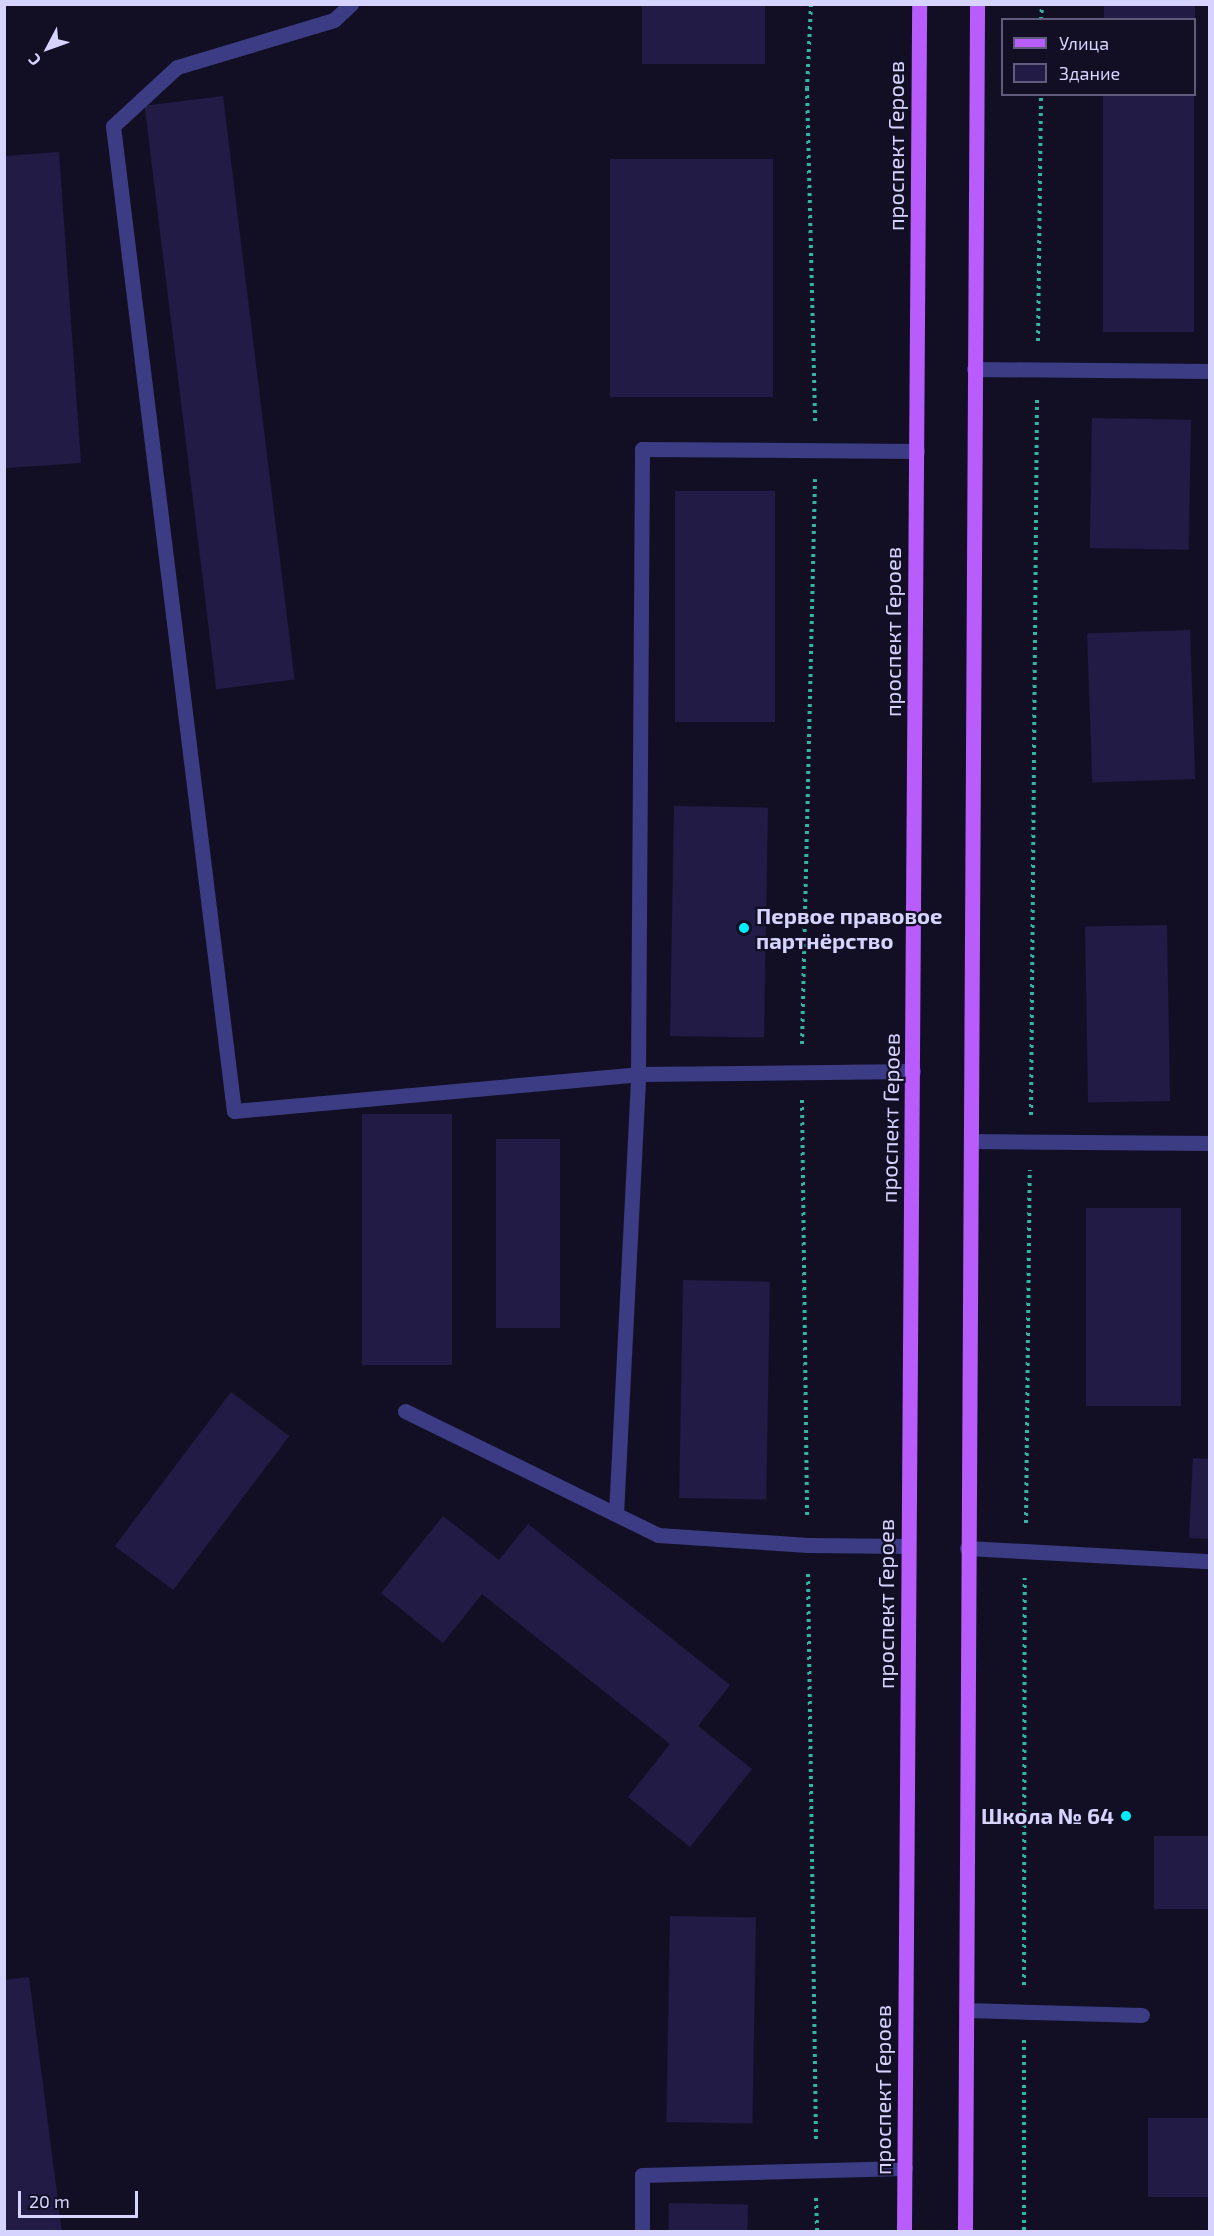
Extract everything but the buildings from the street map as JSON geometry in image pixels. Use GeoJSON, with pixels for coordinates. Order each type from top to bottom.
{"type":"FeatureCollection","features":[{"type":"Feature","properties":{"kind":"main road","name":"проспект Героев"},"geometry":{"type":"LineString","coordinates":[[904,2232],[919,4]]}},
{"type":"Feature","properties":{"kind":"main road"},"geometry":{"type":"LineString","coordinates":[[964,2232],[977,4]]}},
{"type":"Feature","properties":{"kind":"lane"},"geometry":{"type":"LineString","coordinates":[[351,4],[334,21],[177,67],[113,126],[234,1112],[638,1074],[913,1071]]}},
{"type":"Feature","properties":{"kind":"lane"},"geometry":{"type":"LineString","coordinates":[[974,369],[1209,371]]}},
{"type":"Feature","properties":{"kind":"lane"},"geometry":{"type":"LineString","coordinates":[[616,1514],[638,1074],[642,449],[917,451]]}},
{"type":"Feature","properties":{"kind":"lane"},"geometry":{"type":"LineString","coordinates":[[971,1141],[1209,1143]]}},
{"type":"Feature","properties":{"kind":"lane"},"geometry":{"type":"LineString","coordinates":[[405,1411],[658,1535],[808,1545],[908,1546]]}},
{"type":"Feature","properties":{"kind":"lane"},"geometry":{"type":"LineString","coordinates":[[967,1548],[1209,1562]]}},
{"type":"Feature","properties":{"kind":"lane"},"geometry":{"type":"LineString","coordinates":[[966,2010],[1142,2015]]}},
{"type":"Feature","properties":{"kind":"lane"},"geometry":{"type":"LineString","coordinates":[[642,2232],[642,2175],[905,2168]]}},
{"type":"Feature","properties":{"kind":"path"},"geometry":{"type":"LineString","coordinates":[[811,4],[807,88],[816,450],[801,1072],[817,2232]]}},
{"type":"Feature","properties":{"kind":"place","name":"Первое правовое партнёрство"},"geometry":{"type":"Point","coordinates":[744,928]}},
{"type":"Feature","properties":{"kind":"place","name":"Школа № 64"},"geometry":{"type":"Point","coordinates":[1126,1816]}}]}
